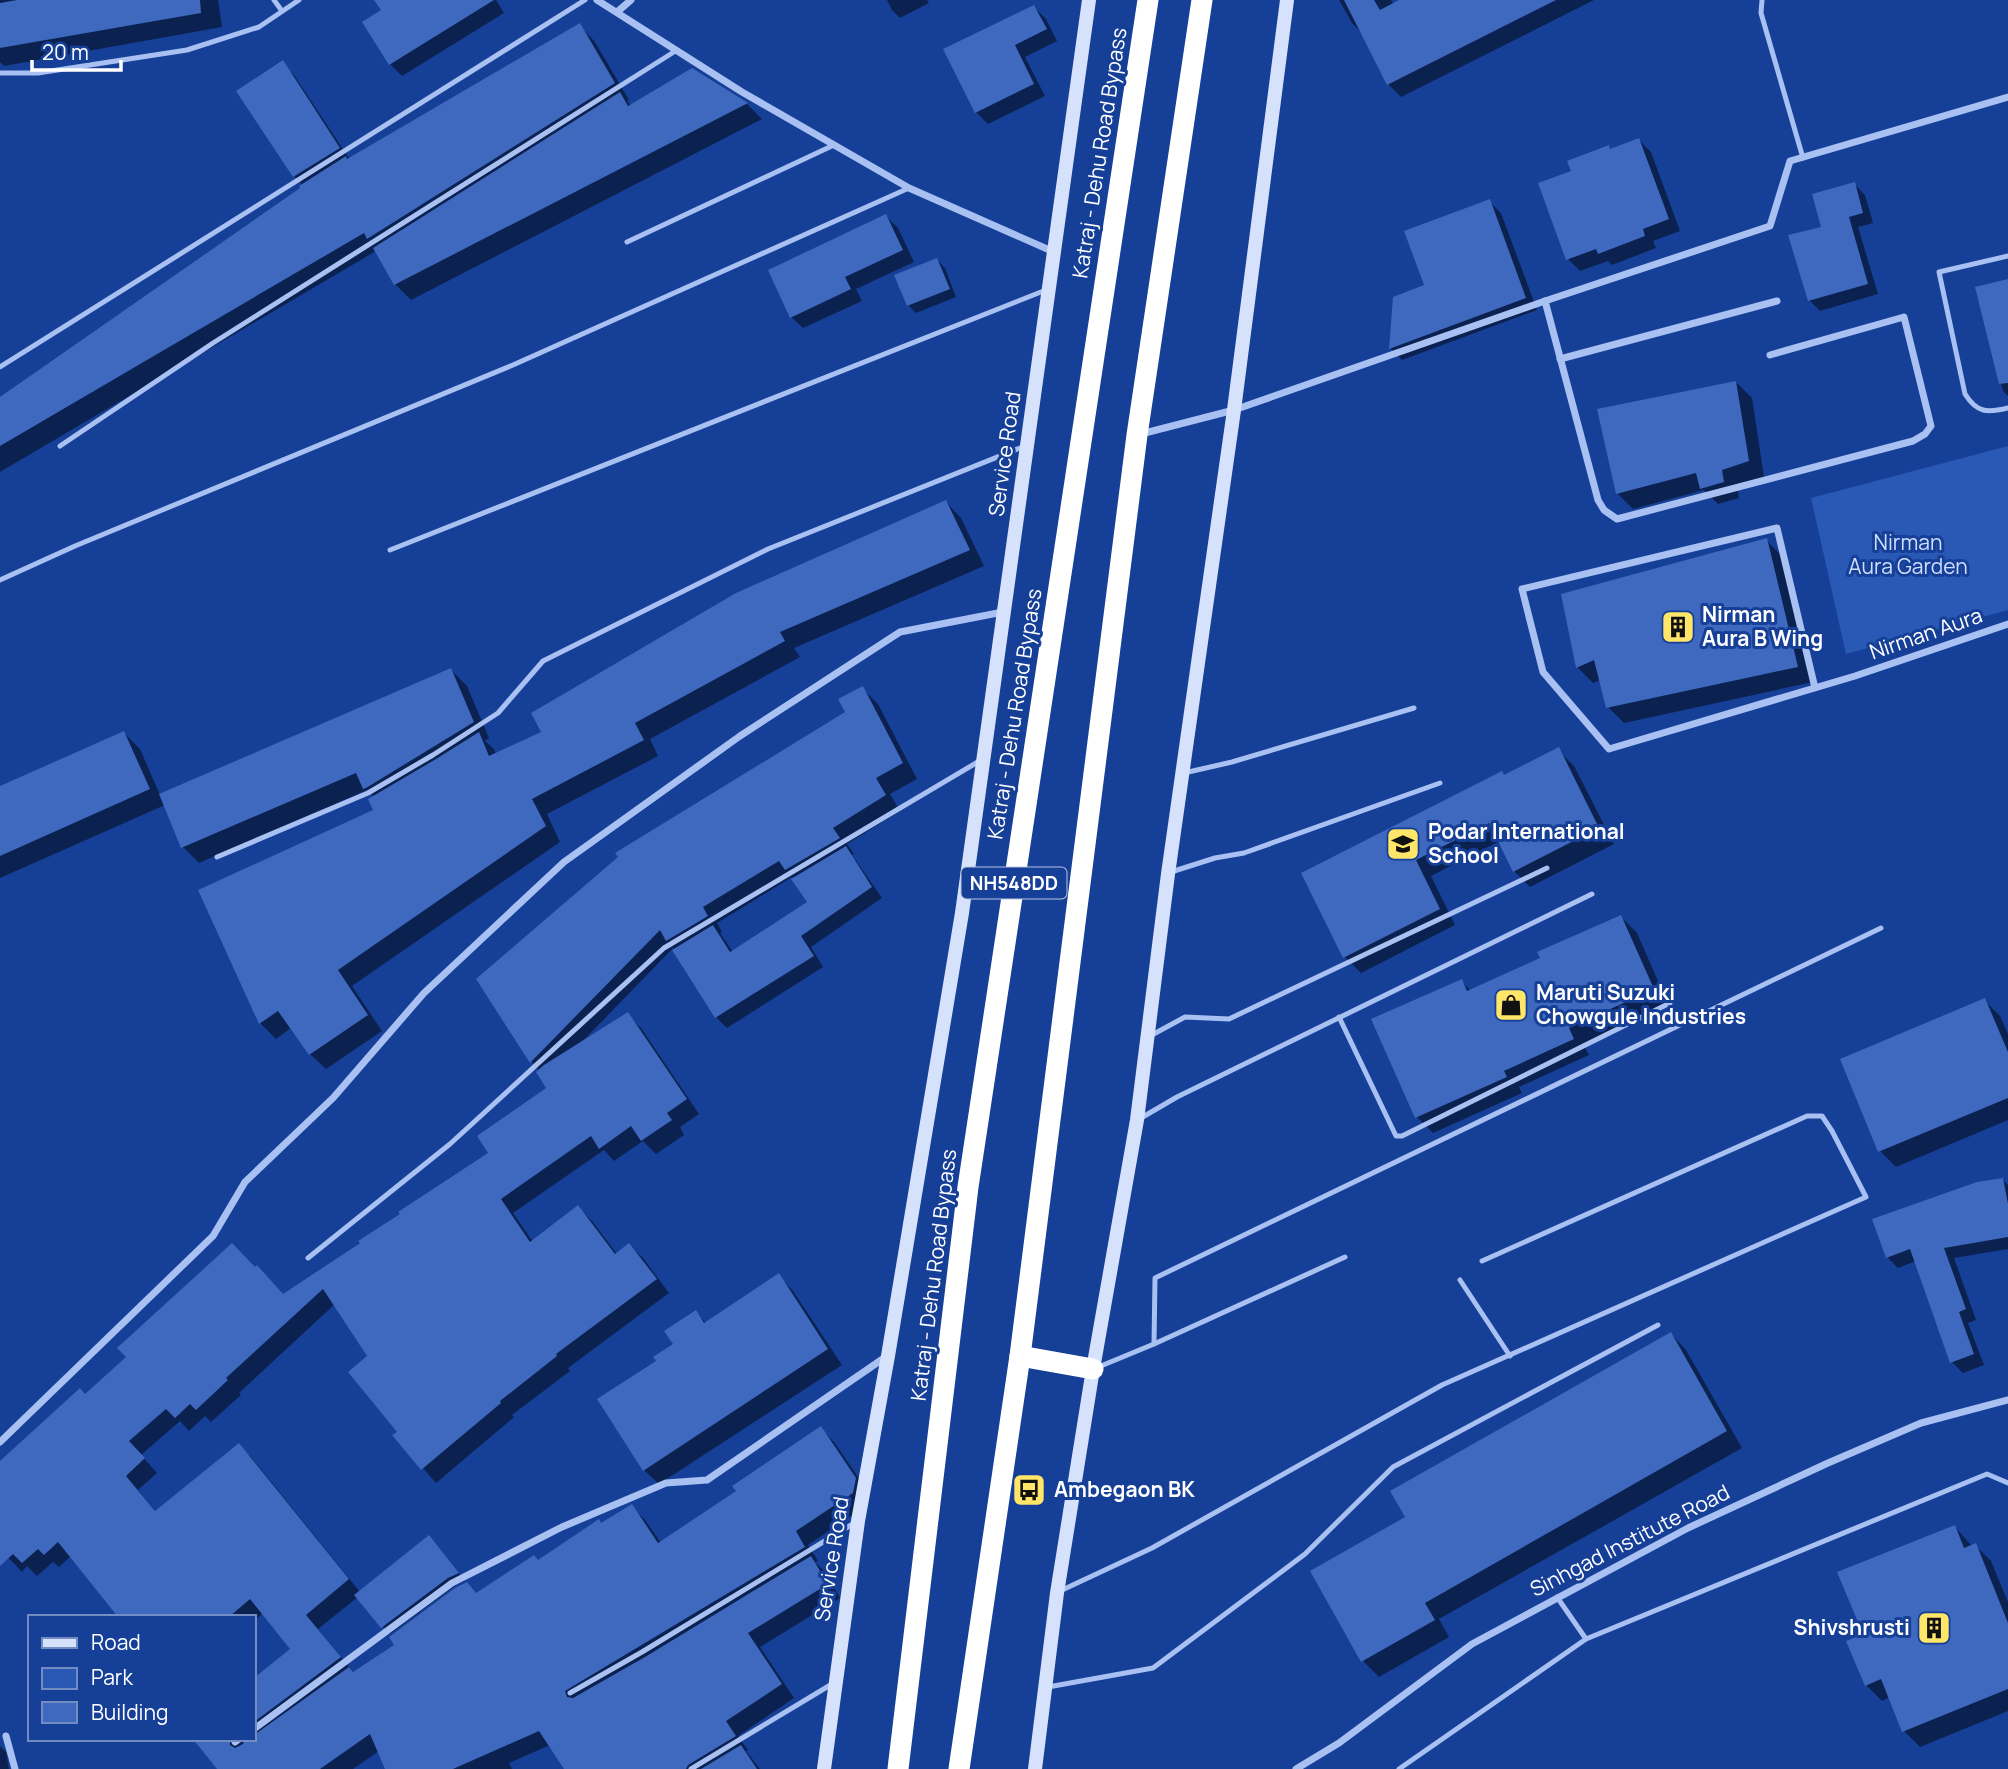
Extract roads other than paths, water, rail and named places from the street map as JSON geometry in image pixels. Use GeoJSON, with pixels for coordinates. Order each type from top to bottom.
{"type":"FeatureCollection","features":[{"type":"Feature","properties":{"kind":"highway","name":"Katraj - Dehu Road Bypass"},"geometry":{"type":"LineString","coordinates":[[898,1769],[968,1187],[1148,0]]}},
{"type":"Feature","properties":{"kind":"highway","name":"NH548DD"},"geometry":{"type":"LineString","coordinates":[[959,1769],[1020,1356],[1137,435],[1202,0]]}},
{"type":"Feature","properties":{"kind":"highway"},"geometry":{"type":"LineString","coordinates":[[1020,1356],[1093,1369]]}},
{"type":"Feature","properties":{"kind":"street"},"geometry":{"type":"LineString","coordinates":[[597,0],[742,92],[909,188],[1054,252]]}},
{"type":"Feature","properties":{"kind":"street"},"geometry":{"type":"LineString","coordinates":[[617,12],[631,0]]}},
{"type":"Feature","properties":{"kind":"street","name":"Service Road"},"geometry":{"type":"LineString","coordinates":[[824,1769],[858,1521],[962,913],[1089,0]]}},
{"type":"Feature","properties":{"kind":"street"},"geometry":{"type":"LineString","coordinates":[[1035,1769],[1057,1593],[1137,1120],[1181,774],[1234,410],[1287,0]]}},
{"type":"Feature","properties":{"kind":"street"},"geometry":{"type":"LineString","coordinates":[[1137,435],[1234,410],[1770,226],[1790,161],[2008,97]]}},
{"type":"Feature","properties":{"kind":"street"},"geometry":{"type":"LineString","coordinates":[[1560,359],[1777,301]]}},
{"type":"Feature","properties":{"kind":"street"},"geometry":{"type":"LineString","coordinates":[[1545,302],[1598,500],[1604,510],[1617,519],[1913,441],[1925,434],[1931,426],[1904,317],[1770,355]]}},
{"type":"Feature","properties":{"kind":"street","name":"Nirman Aura"},"geometry":{"type":"LineString","coordinates":[[1815,688],[1777,528],[1522,589],[1543,672],[1609,749],[1815,688],[1855,676],[2008,624]]}},
{"type":"Feature","properties":{"kind":"street"},"geometry":{"type":"LineString","coordinates":[[0,1442],[213,1236],[245,1182],[333,1098],[424,993],[564,862],[740,736],[900,632],[1004,612]]}},
{"type":"Feature","properties":{"kind":"street"},"geometry":{"type":"LineString","coordinates":[[256,1728],[452,1583],[562,1527],[666,1483],[707,1480],[888,1356]]}},
{"type":"Feature","properties":{"kind":"street","name":"Sinhgad Institute Road"},"geometry":{"type":"LineString","coordinates":[[1296,1769],[1339,1743],[1472,1644],[1688,1528],[1921,1423],[2008,1400]]}},
{"type":"Feature","properties":{"kind":"street"},"geometry":{"type":"LineString","coordinates":[[6,1736],[15,1769]]}},
{"type":"Feature","properties":{"kind":"lane"},"geometry":{"type":"LineString","coordinates":[[274,0],[282,11]]}},
{"type":"Feature","properties":{"kind":"lane"},"geometry":{"type":"LineString","coordinates":[[0,73],[38,73],[187,50],[259,27],[299,0]]}},
{"type":"Feature","properties":{"kind":"lane"},"geometry":{"type":"LineString","coordinates":[[0,367],[585,0]]}},
{"type":"Feature","properties":{"kind":"lane"},"geometry":{"type":"LineString","coordinates":[[1762,0],[1761,13],[1803,158]]}},
{"type":"Feature","properties":{"kind":"lane"},"geometry":{"type":"LineString","coordinates":[[60,446],[213,343],[677,50]]}},
{"type":"Feature","properties":{"kind":"lane"},"geometry":{"type":"LineString","coordinates":[[628,242],[834,145]]}},
{"type":"Feature","properties":{"kind":"lane"},"geometry":{"type":"LineString","coordinates":[[0,580],[75,546],[513,365],[909,188]]}},
{"type":"Feature","properties":{"kind":"lane"},"geometry":{"type":"LineString","coordinates":[[2008,256],[1939,272],[1965,394],[1973,407],[1983,410],[2008,408]]}},
{"type":"Feature","properties":{"kind":"lane"},"geometry":{"type":"LineString","coordinates":[[390,550],[1049,289]]}},
{"type":"Feature","properties":{"kind":"lane"},"geometry":{"type":"LineString","coordinates":[[217,857],[368,793],[433,755],[498,713],[543,661],[768,550],[1027,446]]}},
{"type":"Feature","properties":{"kind":"lane"},"geometry":{"type":"LineString","coordinates":[[1181,774],[1233,762],[1413,708]]}},
{"type":"Feature","properties":{"kind":"lane"},"geometry":{"type":"LineString","coordinates":[[308,1258],[450,1144],[664,948],[984,758]]}},
{"type":"Feature","properties":{"kind":"lane"},"geometry":{"type":"LineString","coordinates":[[1168,874],[1215,858],[1244,853],[1440,783]]}},
{"type":"Feature","properties":{"kind":"lane"},"geometry":{"type":"LineString","coordinates":[[1148,1038],[1185,1017],[1229,1019],[1547,868]]}},
{"type":"Feature","properties":{"kind":"lane"},"geometry":{"type":"LineString","coordinates":[[1137,1120],[1177,1097],[1592,894]]}},
{"type":"Feature","properties":{"kind":"lane"},"geometry":{"type":"LineString","coordinates":[[1154,1344],[1155,1278],[1881,928]]}},
{"type":"Feature","properties":{"kind":"lane"},"geometry":{"type":"LineString","coordinates":[[1339,1017],[1396,1136],[1402,1136],[1670,1003]]}},
{"type":"Feature","properties":{"kind":"lane"},"geometry":{"type":"LineString","coordinates":[[1057,1593],[1152,1548],[1442,1385],[1866,1197],[1822,1116],[1807,1116],[1482,1261]]}},
{"type":"Feature","properties":{"kind":"lane"},"geometry":{"type":"LineString","coordinates":[[1093,1369],[1345,1257]]}},
{"type":"Feature","properties":{"kind":"lane"},"geometry":{"type":"LineString","coordinates":[[1460,1280],[1510,1356]]}},
{"type":"Feature","properties":{"kind":"lane"},"geometry":{"type":"LineString","coordinates":[[1046,1688],[1153,1668],[1305,1554],[1393,1467],[1658,1325]]}},
{"type":"Feature","properties":{"kind":"lane"},"geometry":{"type":"LineString","coordinates":[[1399,1769],[1586,1639],[1987,1474],[2008,1483]]}},
{"type":"Feature","properties":{"kind":"lane"},"geometry":{"type":"LineString","coordinates":[[570,1693],[858,1521]]}},
{"type":"Feature","properties":{"kind":"lane"},"geometry":{"type":"LineString","coordinates":[[1557,1598],[1586,1639]]}},
{"type":"Feature","properties":{"kind":"lane"},"geometry":{"type":"LineString","coordinates":[[691,1769],[835,1682]]}},
{"type":"Feature","properties":{"kind":"place","name":"Nirman Aura B Wing"},"geometry":{"type":"Point","coordinates":[1678,627]}},
{"type":"Feature","properties":{"kind":"place","name":"Podar International School"},"geometry":{"type":"Point","coordinates":[1403,844]}},
{"type":"Feature","properties":{"kind":"place","name":"Maruti Suzuki Chowgule Industries"},"geometry":{"type":"Point","coordinates":[1511,1005]}},
{"type":"Feature","properties":{"kind":"place","name":"Ambegaon BK"},"geometry":{"type":"Point","coordinates":[1029,1490]}},
{"type":"Feature","properties":{"kind":"place","name":"Shivshrusti"},"geometry":{"type":"Point","coordinates":[1934,1628]}},
{"type":"Feature","properties":{"kind":"park label","name":"Nirman Aura Garden"},"geometry":{"type":"Point","coordinates":[1908,555]}}]}
